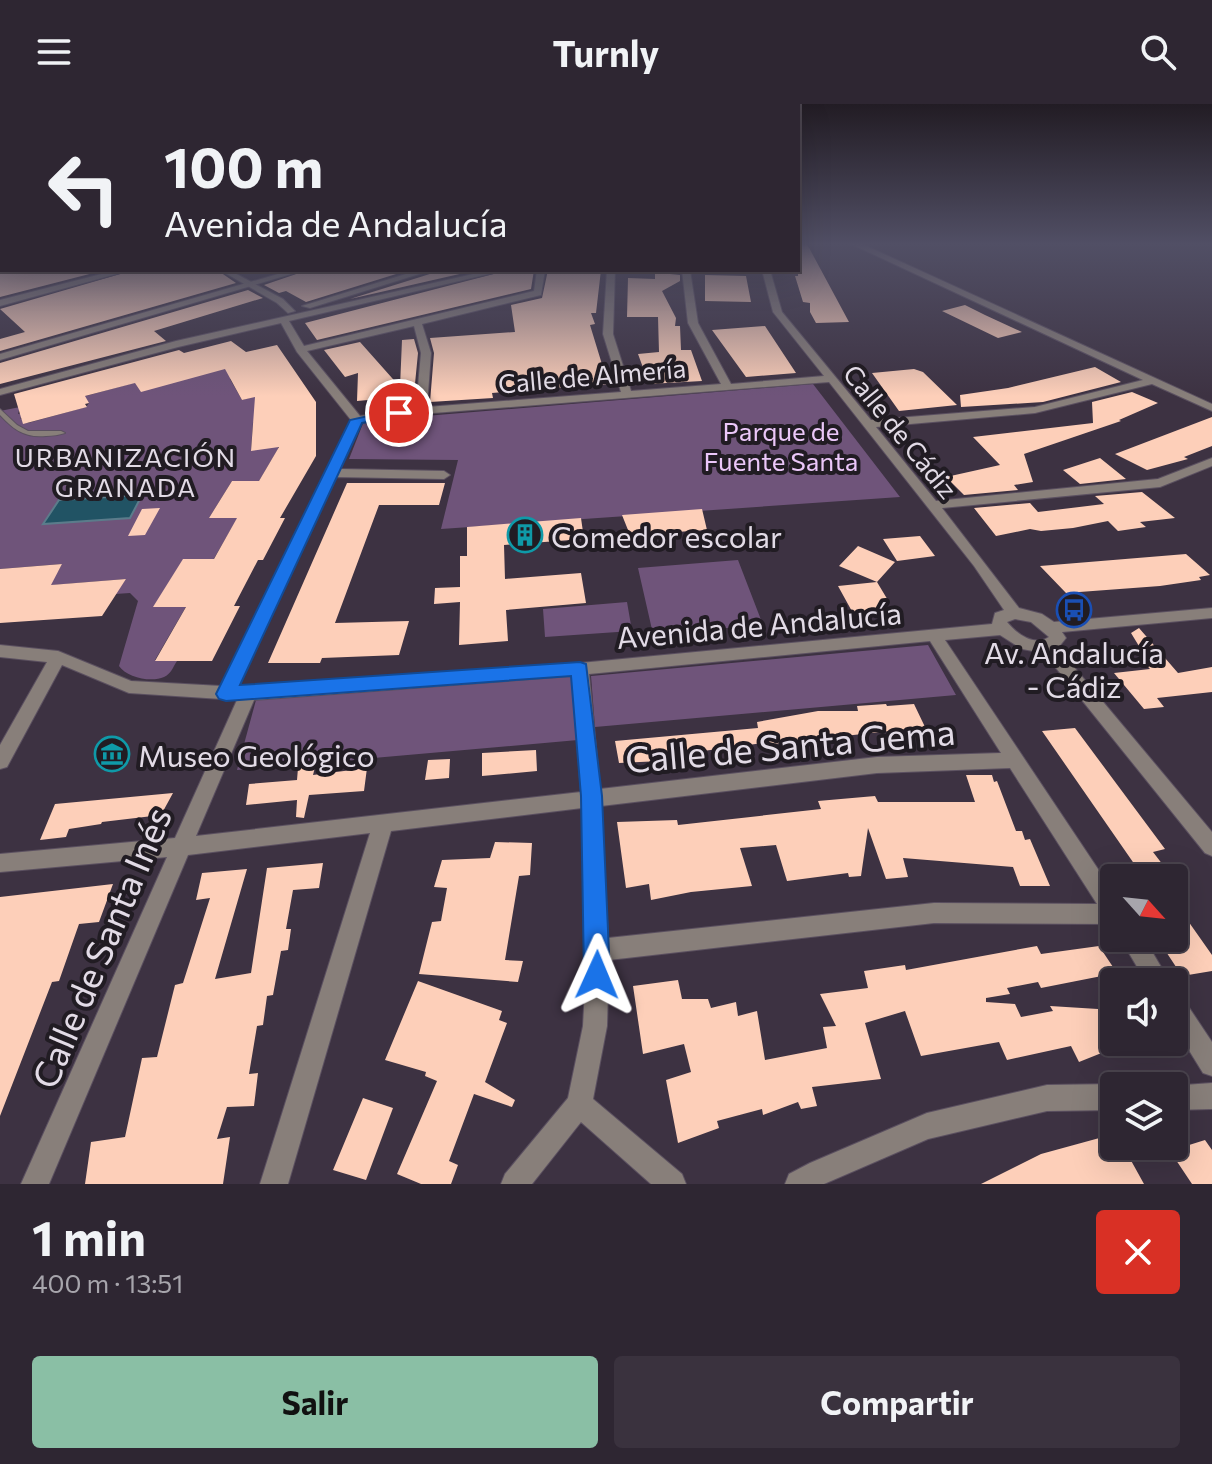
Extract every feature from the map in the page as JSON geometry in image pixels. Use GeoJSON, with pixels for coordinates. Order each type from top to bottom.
{"type":"FeatureCollection","features":[{"type":"Feature","properties":{"kind":"street"},"geometry":{"type":"LineString","coordinates":[[0,303],[33,294]]}},
{"type":"Feature","properties":{"kind":"street"},"geometry":{"type":"LineString","coordinates":[[0,357],[215,294]]}},
{"type":"Feature","properties":{"kind":"street"},"geometry":{"type":"LineString","coordinates":[[269,294],[280,301],[301,350],[357,420]]}},
{"type":"Feature","properties":{"kind":"street"},"geometry":{"type":"LineString","coordinates":[[288,316],[354,294]]}},
{"type":"Feature","properties":{"kind":"street"},"geometry":{"type":"LineString","coordinates":[[0,392],[176,344],[388,294]]}},
{"type":"Feature","properties":{"kind":"street"},"geometry":{"type":"LineString","coordinates":[[301,350],[532,294]]}},
{"type":"Feature","properties":{"kind":"street"},"geometry":{"type":"LineString","coordinates":[[610,294],[608,334],[627,395]]}},
{"type":"Feature","properties":{"kind":"street"},"geometry":{"type":"LineString","coordinates":[[689,294],[693,323],[727,386]]}},
{"type":"Feature","properties":{"kind":"street","name":"Calle de Cádiz"},"geometry":{"type":"LineString","coordinates":[[773,294],[778,312],[933,505],[1014,613]]}},
{"type":"Feature","properties":{"kind":"street"},"geometry":{"type":"LineString","coordinates":[[964,294],[1212,408]]}},
{"type":"Feature","properties":{"kind":"street"},"geometry":{"type":"LineString","coordinates":[[417,322],[423,332],[425,388],[421,411]]}},
{"type":"Feature","properties":{"kind":"street","name":"Calle de Almería"},"geometry":{"type":"LineString","coordinates":[[357,420],[421,411],[832,379]]}},
{"type":"Feature","properties":{"kind":"street"},"geometry":{"type":"LineString","coordinates":[[868,424],[1035,410],[1152,381]]}},
{"type":"Feature","properties":{"kind":"street","name":"Calle de Santa Inés"},"geometry":{"type":"LineString","coordinates":[[35,1184],[179,847],[237,694],[330,473],[357,420]]}},
{"type":"Feature","properties":{"kind":"street"},"geometry":{"type":"LineString","coordinates":[[933,505],[1160,483],[1212,462]]}},
{"type":"Feature","properties":{"kind":"street"},"geometry":{"type":"LineString","coordinates":[[330,473],[444,475]]}},
{"type":"Feature","properties":{"kind":"street"},"geometry":{"type":"LineString","coordinates":[[1208,838],[1050,638],[1035,617],[1014,613],[1000,617],[1002,629],[1022,642],[1050,638],[1212,613]]}},
{"type":"Feature","properties":{"kind":"street","name":"Avenida de Andalucía"},"geometry":{"type":"LineString","coordinates":[[0,651],[58,657],[129,687],[237,694],[580,669],[1002,629]]}},
{"type":"Feature","properties":{"kind":"street"},"geometry":{"type":"LineString","coordinates":[[935,637],[1100,891]]}},
{"type":"Feature","properties":{"kind":"street"},"geometry":{"type":"LineString","coordinates":[[0,762],[58,657]]}},
{"type":"Feature","properties":{"kind":"street"},"geometry":{"type":"LineString","coordinates":[[515,1184],[579,1104],[595,1026],[598,950],[591,796],[580,669]]}},
{"type":"Feature","properties":{"kind":"street","name":"Calle de Santa Gema"},"geometry":{"type":"LineString","coordinates":[[0,863],[179,847],[591,796],[877,765],[1015,760]]}},
{"type":"Feature","properties":{"kind":"street"},"geometry":{"type":"LineString","coordinates":[[274,1184],[383,823]]}},
{"type":"Feature","properties":{"kind":"street"},"geometry":{"type":"LineString","coordinates":[[598,950],[934,913],[1100,913]]}},
{"type":"Feature","properties":{"kind":"street"},"geometry":{"type":"LineString","coordinates":[[1188,1027],[1212,1064]]}},
{"type":"Feature","properties":{"kind":"street"},"geometry":{"type":"LineString","coordinates":[[1188,1097],[1212,1096]]}},
{"type":"Feature","properties":{"kind":"street"},"geometry":{"type":"LineString","coordinates":[[799,1184],[819,1172],[927,1126],[1047,1098],[1100,1097]]}},
{"type":"Feature","properties":{"kind":"street"},"geometry":{"type":"LineString","coordinates":[[579,1104],[672,1184]]}},
{"type":"Feature","properties":{"kind":"lane"},"geometry":{"type":"LineString","coordinates":[[0,411],[19,432],[33,435],[61,433]]}},
{"type":"Feature","properties":{"kind":"green space"},"geometry":{"type":"Polygon","coordinates":[[[247,352],[249,354],[230,379],[242,400],[256,396],[268,420],[253,422],[251,450],[278,442],[278,449],[255,488],[247,481],[232,481],[209,518],[226,518],[230,512],[241,512],[155,660],[177,661],[172,670],[159,679],[133,676],[119,666],[138,601],[130,593],[115,594],[126,579],[29,587],[58,571],[62,564],[0,569],[0,411],[20,407],[18,414],[32,411],[34,414],[20,418],[28,423],[86,407],[89,403],[71,400],[247,352]]]}},
{"type":"Feature","properties":{"kind":"green space","name":"Parque de Fuente Santa"},"geometry":{"type":"Polygon","coordinates":[[[813,384],[900,497],[441,529],[458,460],[349,459],[364,421],[813,384]]]}},
{"type":"Feature","properties":{"kind":"green space"},"geometry":{"type":"Polygon","coordinates":[[[738,560],[763,625],[653,634],[638,568],[738,560]]]}},
{"type":"Feature","properties":{"kind":"green space"},"geometry":{"type":"Polygon","coordinates":[[[627,602],[632,631],[545,637],[543,609],[627,602]]]}},
{"type":"Feature","properties":{"kind":"green space"},"geometry":{"type":"Polygon","coordinates":[[[928,645],[956,695],[595,727],[591,676],[928,645]]]}},
{"type":"Feature","properties":{"kind":"green space"},"geometry":{"type":"Polygon","coordinates":[[[571,674],[578,740],[237,770],[256,700],[571,674]]]}},
{"type":"Feature","properties":{"kind":"water"},"geometry":{"type":"Polygon","coordinates":[[[142,495],[130,518],[43,524],[59,500],[142,495]]]}},
{"type":"Feature","properties":{"kind":"building"},"geometry":{"type":"Polygon","coordinates":[[[50,294],[196,294],[0,351],[0,339],[25,332],[0,309],[50,294]]]}},
{"type":"Feature","properties":{"kind":"building"},"geometry":{"type":"Polygon","coordinates":[[[233,294],[256,294],[263,298],[154,331],[166,341],[0,384],[0,363],[233,294]]]}},
{"type":"Feature","properties":{"kind":"building"},"geometry":{"type":"Polygon","coordinates":[[[292,294],[330,294],[306,302],[292,294]]]}},
{"type":"Feature","properties":{"kind":"building"},"geometry":{"type":"Polygon","coordinates":[[[415,294],[508,294],[317,340],[305,323],[415,294]]]}},
{"type":"Feature","properties":{"kind":"building"},"geometry":{"type":"Polygon","coordinates":[[[543,294],[598,294],[596,313],[591,313],[595,324],[590,325],[608,384],[492,393],[493,398],[430,402],[434,353],[430,338],[515,332],[511,305],[542,298],[543,294]]]}},
{"type":"Feature","properties":{"kind":"building"},"geometry":{"type":"Polygon","coordinates":[[[628,294],[664,294],[676,318],[675,326],[680,326],[681,350],[691,350],[702,381],[649,384],[638,354],[659,352],[658,317],[627,317],[628,294]]]}},
{"type":"Feature","properties":{"kind":"building"},"geometry":{"type":"Polygon","coordinates":[[[705,294],[750,294],[751,302],[705,301],[705,294]]]}},
{"type":"Feature","properties":{"kind":"building"},"geometry":{"type":"Polygon","coordinates":[[[801,294],[834,294],[849,322],[816,323],[810,312],[810,303],[803,302],[801,294]]]}},
{"type":"Feature","properties":{"kind":"building"},"geometry":{"type":"Polygon","coordinates":[[[965,305],[1022,332],[998,338],[942,311],[965,305]]]}},
{"type":"Feature","properties":{"kind":"building"},"geometry":{"type":"Polygon","coordinates":[[[765,326],[796,373],[746,377],[712,330],[765,326]]]}},
{"type":"Feature","properties":{"kind":"building"},"geometry":{"type":"Polygon","coordinates":[[[414,339],[418,353],[413,404],[400,405],[400,397],[357,401],[358,373],[345,377],[324,350],[360,342],[400,387],[402,340],[414,339]]]}},
{"type":"Feature","properties":{"kind":"building"},"geometry":{"type":"Polygon","coordinates":[[[231,341],[246,352],[277,345],[316,402],[316,456],[280,518],[285,518],[263,560],[258,560],[234,606],[240,606],[212,661],[155,661],[186,607],[153,607],[183,559],[214,559],[237,518],[209,518],[232,481],[259,481],[279,447],[251,451],[255,397],[242,400],[225,369],[141,392],[135,383],[85,396],[89,403],[85,404],[87,407],[23,424],[14,394],[179,350],[184,353],[231,341]]]}},
{"type":"Feature","properties":{"kind":"building"},"geometry":{"type":"Polygon","coordinates":[[[1095,367],[1121,382],[1043,402],[961,407],[960,395],[1008,388],[1095,367]]]}},
{"type":"Feature","properties":{"kind":"building"},"geometry":{"type":"Polygon","coordinates":[[[914,369],[923,372],[957,405],[899,411],[872,373],[914,369]]]}},
{"type":"Feature","properties":{"kind":"building"},"geometry":{"type":"Polygon","coordinates":[[[1132,392],[1158,403],[1121,421],[1024,454],[1033,482],[1014,485],[1018,490],[964,495],[946,477],[1000,465],[973,437],[1093,423],[1092,402],[1132,392]]]}},
{"type":"Feature","properties":{"kind":"building"},"geometry":{"type":"Polygon","coordinates":[[[1212,417],[1212,446],[1184,457],[1188,459],[1147,470],[1115,454],[1212,417]]]}},
{"type":"Feature","properties":{"kind":"building"},"geometry":{"type":"Polygon","coordinates":[[[1100,458],[1126,479],[1080,484],[1063,470],[1100,458]]]}},
{"type":"Feature","properties":{"kind":"building"},"geometry":{"type":"Polygon","coordinates":[[[347,483],[445,483],[439,505],[379,505],[335,623],[409,621],[399,655],[322,658],[320,663],[268,663],[347,483]]]}},
{"type":"Feature","properties":{"kind":"building"},"geometry":{"type":"Polygon","coordinates":[[[1142,492],[1175,518],[1140,522],[1146,527],[1118,531],[1108,521],[1073,528],[1030,529],[996,536],[974,508],[1030,503],[1038,512],[1104,504],[1095,496],[1142,492]]]}},
{"type":"Feature","properties":{"kind":"building"},"geometry":{"type":"Polygon","coordinates":[[[160,508],[145,535],[128,536],[142,509],[160,508]]]}},
{"type":"Feature","properties":{"kind":"building"},"geometry":{"type":"Polygon","coordinates":[[[702,509],[707,530],[630,535],[622,515],[702,509]]]}},
{"type":"Feature","properties":{"kind":"building"},"geometry":{"type":"Polygon","coordinates":[[[581,518],[584,539],[504,545],[505,579],[581,573],[586,603],[506,610],[508,641],[459,645],[460,602],[434,604],[435,588],[460,587],[460,556],[467,556],[467,527],[581,518]]]}},
{"type":"Feature","properties":{"kind":"building"},"geometry":{"type":"Polygon","coordinates":[[[920,536],[935,556],[897,561],[883,539],[920,536]]]}},
{"type":"Feature","properties":{"kind":"building"},"geometry":{"type":"Polygon","coordinates":[[[858,546],[895,562],[877,582],[839,566],[858,546]]]}},
{"type":"Feature","properties":{"kind":"building"},"geometry":{"type":"Polygon","coordinates":[[[1186,554],[1210,575],[1199,577],[1201,580],[1160,586],[1066,593],[1040,566],[1186,554]]]}},
{"type":"Feature","properties":{"kind":"building"},"geometry":{"type":"Polygon","coordinates":[[[62,564],[51,585],[126,579],[102,616],[0,623],[0,569],[62,564]]]}},
{"type":"Feature","properties":{"kind":"building"},"geometry":{"type":"Polygon","coordinates":[[[877,582],[889,602],[884,603],[889,612],[854,615],[838,586],[877,582]]]}},
{"type":"Feature","properties":{"kind":"building"},"geometry":{"type":"Polygon","coordinates":[[[1139,628],[1178,673],[1212,667],[1212,692],[1157,698],[1164,707],[1144,709],[1114,673],[1150,669],[1139,657],[1145,656],[1131,633],[1139,628]]]}},
{"type":"Feature","properties":{"kind":"building"},"geometry":{"type":"Polygon","coordinates":[[[914,704],[925,727],[763,743],[703,751],[704,755],[660,757],[661,761],[619,763],[615,741],[758,728],[757,722],[818,711],[858,711],[857,706],[914,704]]]}},
{"type":"Feature","properties":{"kind":"building"},"geometry":{"type":"Polygon","coordinates":[[[1075,728],[1165,849],[1153,852],[1162,864],[1134,864],[1042,731],[1075,728]]]}},
{"type":"Feature","properties":{"kind":"building"},"geometry":{"type":"Polygon","coordinates":[[[536,750],[537,771],[482,776],[482,753],[536,750]]]}},
{"type":"Feature","properties":{"kind":"building"},"geometry":{"type":"Polygon","coordinates":[[[450,759],[449,778],[425,780],[428,760],[450,759]]]}},
{"type":"Feature","properties":{"kind":"building"},"geometry":{"type":"Polygon","coordinates":[[[315,767],[313,775],[367,768],[364,791],[309,795],[304,818],[296,817],[297,800],[246,805],[249,784],[297,780],[298,768],[315,767]]]}},
{"type":"Feature","properties":{"kind":"building"},"geometry":{"type":"Polygon","coordinates":[[[966,775],[992,775],[994,782],[997,781],[1016,831],[1022,831],[1025,840],[1030,839],[1050,886],[1020,886],[1013,867],[903,858],[908,877],[886,879],[868,828],[861,876],[849,877],[848,873],[787,881],[776,845],[740,848],[752,886],[691,892],[651,900],[649,884],[626,888],[617,822],[677,820],[678,825],[821,809],[818,801],[875,796],[878,802],[975,802],[966,775]]]}},
{"type":"Feature","properties":{"kind":"building"},"geometry":{"type":"Polygon","coordinates":[[[173,793],[161,815],[102,822],[69,829],[66,837],[40,840],[55,804],[173,793]]]}},
{"type":"Feature","properties":{"kind":"building"},"geometry":{"type":"Polygon","coordinates":[[[495,842],[532,843],[530,875],[519,876],[505,960],[523,961],[518,982],[419,974],[432,922],[441,921],[447,888],[434,887],[442,860],[490,858],[495,842]]]}},
{"type":"Feature","properties":{"kind":"building"},"geometry":{"type":"Polygon","coordinates":[[[323,863],[319,888],[293,890],[286,929],[291,929],[288,950],[281,951],[273,995],[267,996],[263,1025],[257,1026],[249,1074],[258,1073],[254,1106],[227,1107],[217,1139],[230,1137],[223,1184],[85,1184],[91,1142],[125,1137],[142,1058],[157,1057],[175,985],[183,983],[210,898],[196,900],[202,873],[247,869],[215,979],[251,973],[267,868],[323,863]]]}},
{"type":"Feature","properties":{"kind":"building"},"geometry":{"type":"Polygon","coordinates":[[[113,884],[99,922],[79,924],[59,981],[52,982],[0,1116],[0,897],[113,884]]]}},
{"type":"Feature","properties":{"kind":"building"},"geometry":{"type":"Polygon","coordinates":[[[1188,921],[1212,955],[1212,971],[1188,975],[1188,968],[1177,968],[1166,952],[1188,952],[1188,921]]]}},
{"type":"Feature","properties":{"kind":"building"},"geometry":{"type":"Polygon","coordinates":[[[1037,946],[1041,954],[1099,946],[1100,952],[1114,968],[1100,968],[1100,976],[1041,988],[1038,982],[1007,988],[1010,994],[986,998],[986,1002],[1015,1004],[1021,1017],[1053,1011],[1050,1006],[1100,1009],[1100,1054],[1079,1062],[1071,1046],[1007,1060],[999,1042],[921,1056],[905,1011],[865,1023],[881,1079],[812,1087],[817,1106],[801,1109],[798,1102],[763,1115],[762,1109],[717,1121],[719,1128],[678,1143],[666,1080],[691,1072],[684,1044],[643,1054],[633,986],[678,980],[682,999],[708,999],[711,1008],[736,1002],[738,1016],[757,1011],[765,1060],[827,1048],[823,1027],[836,1026],[820,994],[868,988],[864,971],[905,965],[906,970],[1037,946]]]}},
{"type":"Feature","properties":{"kind":"building"},"geometry":{"type":"Polygon","coordinates":[[[418,981],[502,1011],[499,1020],[507,1023],[485,1082],[515,1100],[512,1107],[474,1094],[449,1161],[458,1165],[451,1184],[421,1184],[397,1174],[437,1081],[425,1076],[426,1072],[385,1060],[418,981]]]}},
{"type":"Feature","properties":{"kind":"building"},"geometry":{"type":"Polygon","coordinates":[[[363,1098],[393,1108],[366,1180],[333,1170],[363,1098]]]}},
{"type":"Feature","properties":{"kind":"building"},"geometry":{"type":"Polygon","coordinates":[[[1100,1138],[1100,1160],[1131,1160],[1144,1184],[981,1184],[1041,1154],[1100,1138]]]}},
{"type":"Feature","properties":{"kind":"building"},"geometry":{"type":"Polygon","coordinates":[[[1205,1140],[1212,1150],[1212,1184],[1192,1184],[1176,1160],[1188,1160],[1188,1145],[1205,1140]]]}},
{"type":"Feature","properties":{"kind":"place","name":"Comedor escolar"},"geometry":{"type":"Point","coordinates":[525,535]}},
{"type":"Feature","properties":{"kind":"place","name":"Av. Andalucía - Cádiz"},"geometry":{"type":"Point","coordinates":[1074,610]}},
{"type":"Feature","properties":{"kind":"place","name":"Museo Geológico"},"geometry":{"type":"Point","coordinates":[112,754]}},
{"type":"Feature","properties":{"kind":"district","name":"URBANIZACIÓN GRANADA"},"geometry":{"type":"Point","coordinates":[126,471]}},
{"type":"Feature","properties":{"kind":"route"},"geometry":{"type":"LineString","coordinates":[[399,413],[357,420],[226,694],[580,669],[591,796],[597,975]]}}]}
